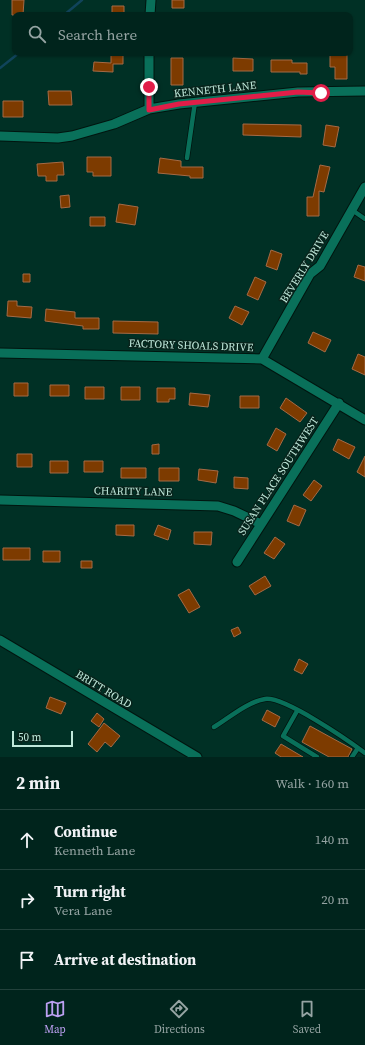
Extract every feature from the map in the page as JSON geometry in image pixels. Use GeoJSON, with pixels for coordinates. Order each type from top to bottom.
{"type":"FeatureCollection","features":[{"type":"Feature","properties":{"kind":"street"},"geometry":{"type":"LineString","coordinates":[[150,12],[151,0]]}},
{"type":"Feature","properties":{"kind":"street"},"geometry":{"type":"LineString","coordinates":[[149,56],[149,110]]}},
{"type":"Feature","properties":{"kind":"street","name":"KENNETH LANE"},"geometry":{"type":"LineString","coordinates":[[0,136],[58,138],[72,136],[114,124],[149,110],[195,102],[298,92],[365,90]]}},
{"type":"Feature","properties":{"kind":"street","name":"BEVERLY DRIVE"},"geometry":{"type":"LineString","coordinates":[[262,359],[310,274],[320,266],[365,187]]}},
{"type":"Feature","properties":{"kind":"street","name":"FACTORY SHOALS DRIVE"},"geometry":{"type":"LineString","coordinates":[[0,353],[262,359],[339,403],[365,420]]}},
{"type":"Feature","properties":{"kind":"street","name":"SUSAN PLACE SOUTHWEST"},"geometry":{"type":"LineString","coordinates":[[237,562],[339,403]]}},
{"type":"Feature","properties":{"kind":"street","name":"CHARITY LANE"},"geometry":{"type":"LineString","coordinates":[[0,500],[218,506],[234,511],[261,524]]}},
{"type":"Feature","properties":{"kind":"street","name":"BRITT ROAD"},"geometry":{"type":"LineString","coordinates":[[0,640],[197,757]]}},
{"type":"Feature","properties":{"kind":"lane"},"geometry":{"type":"LineString","coordinates":[[187,158],[195,102]]}},
{"type":"Feature","properties":{"kind":"lane"},"geometry":{"type":"LineString","coordinates":[[352,210],[365,219]]}},
{"type":"Feature","properties":{"kind":"lane"},"geometry":{"type":"LineString","coordinates":[[214,727],[253,703],[267,699],[280,702],[335,731],[365,753]]}},
{"type":"Feature","properties":{"kind":"lane"},"geometry":{"type":"LineString","coordinates":[[297,711],[283,736],[317,757]]}},
{"type":"Feature","properties":{"kind":"lane"},"geometry":{"type":"LineString","coordinates":[[352,757],[358,748]]}},
{"type":"Feature","properties":{"kind":"building"},"geometry":{"type":"Polygon","coordinates":[[[12,0],[24,0],[23,12],[12,12],[12,0]]]}},
{"type":"Feature","properties":{"kind":"building"},"geometry":{"type":"Polygon","coordinates":[[[172,0],[184,0],[184,8],[172,8],[172,0]]]}},
{"type":"Feature","properties":{"kind":"building"},"geometry":{"type":"Polygon","coordinates":[[[112,6],[124,6],[124,12],[112,12],[112,6]]]}},
{"type":"Feature","properties":{"kind":"building"},"geometry":{"type":"Polygon","coordinates":[[[111,56],[123,56],[123,64],[113,64],[113,72],[93,71],[94,62],[111,63],[111,56]]]}},
{"type":"Feature","properties":{"kind":"building"},"geometry":{"type":"Polygon","coordinates":[[[330,56],[347,56],[347,79],[335,79],[335,67],[330,67],[330,56]]]}},
{"type":"Feature","properties":{"kind":"building"},"geometry":{"type":"Polygon","coordinates":[[[171,58],[183,58],[183,85],[171,85],[171,58]]]}},
{"type":"Feature","properties":{"kind":"building"},"geometry":{"type":"Polygon","coordinates":[[[233,58],[253,59],[253,71],[233,71],[233,58]]]}},
{"type":"Feature","properties":{"kind":"building"},"geometry":{"type":"Polygon","coordinates":[[[271,60],[292,60],[292,63],[307,63],[307,74],[300,74],[300,72],[271,72],[271,60]]]}},
{"type":"Feature","properties":{"kind":"building"},"geometry":{"type":"Polygon","coordinates":[[[48,91],[71,91],[72,105],[49,105],[48,91]]]}},
{"type":"Feature","properties":{"kind":"building"},"geometry":{"type":"Polygon","coordinates":[[[3,101],[23,101],[23,117],[3,117],[3,101]]]}},
{"type":"Feature","properties":{"kind":"building"},"geometry":{"type":"Polygon","coordinates":[[[243,124],[301,125],[301,137],[243,135],[243,124]]]}},
{"type":"Feature","properties":{"kind":"building"},"geometry":{"type":"Polygon","coordinates":[[[326,125],[339,127],[335,147],[323,145],[326,125]]]}},
{"type":"Feature","properties":{"kind":"building"},"geometry":{"type":"Polygon","coordinates":[[[87,157],[111,157],[111,176],[93,176],[93,172],[87,172],[87,157]]]}},
{"type":"Feature","properties":{"kind":"building"},"geometry":{"type":"Polygon","coordinates":[[[160,158],[181,161],[181,167],[203,167],[203,178],[190,178],[190,176],[158,173],[160,158]]]}},
{"type":"Feature","properties":{"kind":"building"},"geometry":{"type":"Polygon","coordinates":[[[63,162],[64,175],[57,175],[57,181],[46,181],[46,176],[38,176],[37,164],[63,162]]]}},
{"type":"Feature","properties":{"kind":"building"},"geometry":{"type":"Polygon","coordinates":[[[320,165],[330,167],[324,192],[319,191],[319,216],[307,216],[307,197],[313,197],[320,165]]]}},
{"type":"Feature","properties":{"kind":"building"},"geometry":{"type":"Polygon","coordinates":[[[69,195],[70,207],[61,208],[60,196],[69,195]]]}},
{"type":"Feature","properties":{"kind":"building"},"geometry":{"type":"Polygon","coordinates":[[[119,204],[138,207],[135,225],[116,222],[119,204]]]}},
{"type":"Feature","properties":{"kind":"building"},"geometry":{"type":"Polygon","coordinates":[[[90,217],[105,217],[105,226],[90,226],[90,217]]]}},
{"type":"Feature","properties":{"kind":"building"},"geometry":{"type":"Polygon","coordinates":[[[271,250],[282,254],[277,270],[266,266],[271,250]]]}},
{"type":"Feature","properties":{"kind":"building"},"geometry":{"type":"Polygon","coordinates":[[[358,265],[365,267],[365,281],[354,277],[358,265]]]}},
{"type":"Feature","properties":{"kind":"building"},"geometry":{"type":"Polygon","coordinates":[[[23,274],[30,274],[30,282],[23,282],[23,274]]]}},
{"type":"Feature","properties":{"kind":"building"},"geometry":{"type":"Polygon","coordinates":[[[255,277],[266,282],[258,300],[247,295],[255,277]]]}},
{"type":"Feature","properties":{"kind":"building"},"geometry":{"type":"Polygon","coordinates":[[[8,301],[17,301],[17,306],[32,307],[31,318],[7,316],[8,301]]]}},
{"type":"Feature","properties":{"kind":"building"},"geometry":{"type":"Polygon","coordinates":[[[235,306],[249,312],[242,325],[229,318],[235,306]]]}},
{"type":"Feature","properties":{"kind":"building"},"geometry":{"type":"Polygon","coordinates":[[[46,309],[75,312],[75,318],[99,318],[99,329],[83,329],[83,326],[45,321],[46,309]]]}},
{"type":"Feature","properties":{"kind":"building"},"geometry":{"type":"Polygon","coordinates":[[[113,321],[158,322],[158,334],[113,333],[113,321]]]}},
{"type":"Feature","properties":{"kind":"building"},"geometry":{"type":"Polygon","coordinates":[[[313,332],[331,340],[325,352],[308,343],[313,332]]]}},
{"type":"Feature","properties":{"kind":"building"},"geometry":{"type":"Polygon","coordinates":[[[358,354],[365,357],[365,375],[352,369],[358,354]]]}},
{"type":"Feature","properties":{"kind":"building"},"geometry":{"type":"Polygon","coordinates":[[[14,383],[28,383],[28,396],[14,396],[14,383]]]}},
{"type":"Feature","properties":{"kind":"building"},"geometry":{"type":"Polygon","coordinates":[[[50,385],[69,385],[69,396],[50,396],[50,385]]]}},
{"type":"Feature","properties":{"kind":"building"},"geometry":{"type":"Polygon","coordinates":[[[85,387],[104,387],[104,399],[85,399],[85,387]]]}},
{"type":"Feature","properties":{"kind":"building"},"geometry":{"type":"Polygon","coordinates":[[[121,387],[140,387],[140,400],[121,400],[121,387]]]}},
{"type":"Feature","properties":{"kind":"building"},"geometry":{"type":"Polygon","coordinates":[[[157,388],[175,388],[175,399],[169,399],[169,402],[157,402],[157,388]]]}},
{"type":"Feature","properties":{"kind":"building"},"geometry":{"type":"Polygon","coordinates":[[[190,393],[210,395],[208,407],[189,405],[190,393]]]}},
{"type":"Feature","properties":{"kind":"building"},"geometry":{"type":"Polygon","coordinates":[[[240,396],[259,396],[259,408],[240,408],[240,396]]]}},
{"type":"Feature","properties":{"kind":"building"},"geometry":{"type":"Polygon","coordinates":[[[286,398],[307,413],[300,422],[280,408],[286,398]]]}},
{"type":"Feature","properties":{"kind":"building"},"geometry":{"type":"Polygon","coordinates":[[[276,428],[286,434],[277,451],[267,445],[276,428]]]}},
{"type":"Feature","properties":{"kind":"building"},"geometry":{"type":"Polygon","coordinates":[[[338,439],[355,447],[349,459],[333,450],[338,439]]]}},
{"type":"Feature","properties":{"kind":"building"},"geometry":{"type":"Polygon","coordinates":[[[159,444],[159,454],[152,454],[152,445],[159,444]]]}},
{"type":"Feature","properties":{"kind":"building"},"geometry":{"type":"Polygon","coordinates":[[[17,454],[32,454],[32,467],[17,467],[17,454]]]}},
{"type":"Feature","properties":{"kind":"building"},"geometry":{"type":"Polygon","coordinates":[[[365,456],[365,477],[357,472],[365,456]]]}},
{"type":"Feature","properties":{"kind":"building"},"geometry":{"type":"Polygon","coordinates":[[[50,461],[68,461],[68,473],[50,473],[50,461]]]}},
{"type":"Feature","properties":{"kind":"building"},"geometry":{"type":"Polygon","coordinates":[[[84,461],[103,461],[103,472],[84,472],[84,461]]]}},
{"type":"Feature","properties":{"kind":"building"},"geometry":{"type":"Polygon","coordinates":[[[121,468],[146,468],[146,478],[121,478],[121,468]]]}},
{"type":"Feature","properties":{"kind":"building"},"geometry":{"type":"Polygon","coordinates":[[[159,468],[179,468],[179,481],[159,481],[159,468]]]}},
{"type":"Feature","properties":{"kind":"building"},"geometry":{"type":"Polygon","coordinates":[[[199,469],[218,471],[216,483],[198,480],[199,469]]]}},
{"type":"Feature","properties":{"kind":"building"},"geometry":{"type":"Polygon","coordinates":[[[234,477],[248,478],[248,489],[234,488],[234,477]]]}},
{"type":"Feature","properties":{"kind":"building"},"geometry":{"type":"Polygon","coordinates":[[[314,480],[322,486],[311,501],[303,495],[314,480]]]}},
{"type":"Feature","properties":{"kind":"building"},"geometry":{"type":"Polygon","coordinates":[[[294,505],[306,510],[299,526],[287,521],[294,505]]]}},
{"type":"Feature","properties":{"kind":"building"},"geometry":{"type":"Polygon","coordinates":[[[116,525],[134,525],[134,536],[116,535],[116,525]]]}},
{"type":"Feature","properties":{"kind":"building"},"geometry":{"type":"Polygon","coordinates":[[[158,525],[171,530],[168,540],[154,535],[158,525]]]}},
{"type":"Feature","properties":{"kind":"building"},"geometry":{"type":"Polygon","coordinates":[[[194,532],[212,532],[211,545],[194,544],[194,532]]]}},
{"type":"Feature","properties":{"kind":"building"},"geometry":{"type":"Polygon","coordinates":[[[275,537],[285,544],[274,559],[264,553],[275,537]]]}},
{"type":"Feature","properties":{"kind":"building"},"geometry":{"type":"Polygon","coordinates":[[[3,548],[30,548],[30,560],[3,560],[3,548]]]}},
{"type":"Feature","properties":{"kind":"building"},"geometry":{"type":"Polygon","coordinates":[[[43,551],[60,551],[60,562],[43,562],[43,551]]]}},
{"type":"Feature","properties":{"kind":"building"},"geometry":{"type":"Polygon","coordinates":[[[81,561],[92,561],[92,568],[81,568],[81,561]]]}},
{"type":"Feature","properties":{"kind":"building"},"geometry":{"type":"Polygon","coordinates":[[[265,576],[271,586],[255,595],[249,586],[265,576]]]}},
{"type":"Feature","properties":{"kind":"building"},"geometry":{"type":"Polygon","coordinates":[[[189,589],[200,607],[189,613],[178,595],[189,589]]]}},
{"type":"Feature","properties":{"kind":"building"},"geometry":{"type":"Polygon","coordinates":[[[238,627],[241,633],[234,637],[231,630],[238,627]]]}},
{"type":"Feature","properties":{"kind":"building"},"geometry":{"type":"Polygon","coordinates":[[[299,659],[308,664],[302,674],[294,670],[299,659]]]}},
{"type":"Feature","properties":{"kind":"building"},"geometry":{"type":"Polygon","coordinates":[[[50,697],[66,703],[61,714],[46,708],[50,697]]]}},
{"type":"Feature","properties":{"kind":"building"},"geometry":{"type":"Polygon","coordinates":[[[267,710],[280,717],[275,727],[262,720],[267,710]]]}},
{"type":"Feature","properties":{"kind":"building"},"geometry":{"type":"Polygon","coordinates":[[[97,713],[104,719],[99,727],[91,721],[97,713]]]}},
{"type":"Feature","properties":{"kind":"building"},"geometry":{"type":"Polygon","coordinates":[[[104,723],[120,736],[111,747],[105,742],[97,752],[88,744],[104,723]]]}},
{"type":"Feature","properties":{"kind":"building"},"geometry":{"type":"Polygon","coordinates":[[[310,726],[352,749],[348,757],[329,757],[302,742],[310,726]]]}},
{"type":"Feature","properties":{"kind":"building"},"geometry":{"type":"Polygon","coordinates":[[[281,744],[303,757],[281,757],[275,753],[281,744]]]}},
{"type":"Feature","properties":{"kind":"waterway"},"geometry":{"type":"LineString","coordinates":[[68,12],[82,0]]}},
{"type":"Feature","properties":{"kind":"waterway"},"geometry":{"type":"LineString","coordinates":[[0,68],[15,56]]}},
{"type":"Feature","properties":{"kind":"route"},"geometry":{"type":"LineString","coordinates":[[149,87],[149,110],[179,104],[298,92],[321,93]]}}]}
